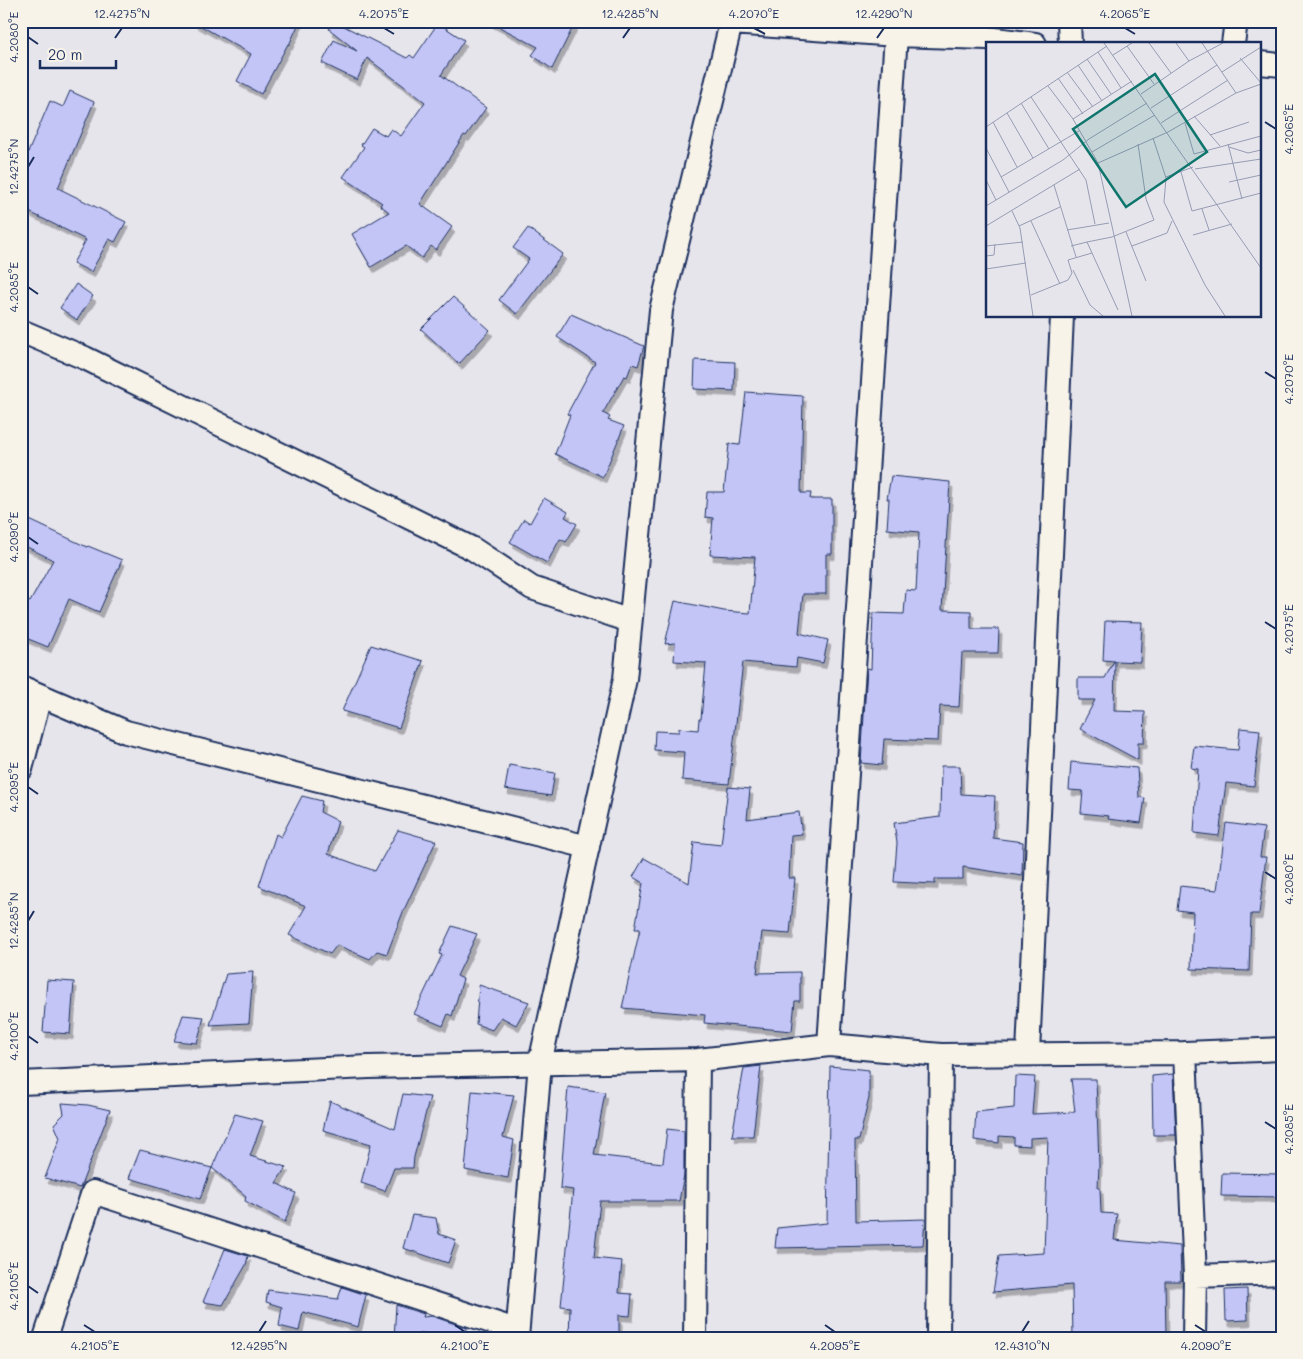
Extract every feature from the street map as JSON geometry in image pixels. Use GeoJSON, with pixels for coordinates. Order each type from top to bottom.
{"type":"FeatureCollection","features":[{"type":"Feature","properties":{"kind":"street"},"geometry":{"type":"LineString","coordinates":[[1069,21],[1070,42]]}},
{"type":"Feature","properties":{"kind":"street"},"geometry":{"type":"LineString","coordinates":[[1233,42],[1236,21]]}},
{"type":"Feature","properties":{"kind":"street"},"geometry":{"type":"LineString","coordinates":[[45,1338],[93,1192],[517,1334],[540,1063],[625,679],[661,310],[730,22],[896,35],[987,38],[1020,42]]}},
{"type":"Feature","properties":{"kind":"street"},"geometry":{"type":"LineString","coordinates":[[829,1045],[896,35]]}},
{"type":"Feature","properties":{"kind":"street"},"geometry":{"type":"LineString","coordinates":[[1260,63],[1282,64]]}},
{"type":"Feature","properties":{"kind":"street"},"geometry":{"type":"LineString","coordinates":[[1028,1053],[1062,318]]}},
{"type":"Feature","properties":{"kind":"street"},"geometry":{"type":"LineString","coordinates":[[21,331],[85,358],[473,549],[532,588],[630,622]]}},
{"type":"Feature","properties":{"kind":"street"},"geometry":{"type":"LineString","coordinates":[[21,769],[31,692],[126,732],[588,847]]}},
{"type":"Feature","properties":{"kind":"street"},"geometry":{"type":"LineString","coordinates":[[21,1083],[369,1067],[698,1060],[829,1045],[941,1055],[1185,1053],[1282,1049]]}},
{"type":"Feature","properties":{"kind":"street"},"geometry":{"type":"LineString","coordinates":[[1185,1053],[1195,1276],[1194,1338]]}},
{"type":"Feature","properties":{"kind":"street"},"geometry":{"type":"LineString","coordinates":[[938,1338],[941,1055]]}},
{"type":"Feature","properties":{"kind":"street"},"geometry":{"type":"LineString","coordinates":[[695,1338],[698,1060]]}},
{"type":"Feature","properties":{"kind":"street"},"geometry":{"type":"LineString","coordinates":[[1195,1276],[1282,1273]]}},
{"type":"Feature","properties":{"kind":"building"},"geometry":{"type":"Polygon","coordinates":[[[192,21],[300,21],[289,45],[261,94],[237,81],[251,54],[192,21]]]}},
{"type":"Feature","properties":{"kind":"building"},"geometry":{"type":"Polygon","coordinates":[[[334,21],[407,58],[410,55],[414,58],[438,23],[464,40],[441,75],[486,108],[466,136],[464,135],[420,204],[452,227],[436,250],[431,246],[422,258],[406,246],[371,267],[352,234],[389,212],[380,205],[382,203],[343,177],[364,147],[361,145],[372,128],[386,136],[391,129],[401,136],[425,102],[367,58],[357,80],[322,63],[334,40],[357,51],[329,29],[334,21]]]}},
{"type":"Feature","properties":{"kind":"building"},"geometry":{"type":"Polygon","coordinates":[[[488,21],[576,21],[552,69],[532,55],[538,47],[488,21]]]}},
{"type":"Feature","properties":{"kind":"building"},"geometry":{"type":"Polygon","coordinates":[[[70,91],[94,102],[58,188],[126,222],[115,242],[109,239],[91,272],[73,263],[86,240],[21,208],[21,169],[50,101],[63,107],[70,91]]]}},
{"type":"Feature","properties":{"kind":"building"},"geometry":{"type":"Polygon","coordinates":[[[528,228],[563,254],[517,314],[499,300],[529,259],[513,248],[528,228]]]}},
{"type":"Feature","properties":{"kind":"building"},"geometry":{"type":"Polygon","coordinates":[[[76,284],[93,296],[77,320],[60,308],[76,284]]]}},
{"type":"Feature","properties":{"kind":"building"},"geometry":{"type":"Polygon","coordinates":[[[453,297],[490,330],[459,364],[421,329],[453,297]]]}},
{"type":"Feature","properties":{"kind":"building"},"geometry":{"type":"Polygon","coordinates":[[[571,314],[644,346],[638,366],[632,364],[627,377],[624,376],[603,413],[610,417],[608,420],[624,426],[603,477],[555,454],[570,415],[567,414],[595,362],[557,337],[571,314]]]}},
{"type":"Feature","properties":{"kind":"building"},"geometry":{"type":"Polygon","coordinates":[[[695,360],[735,362],[734,391],[694,389],[695,360]]]}},
{"type":"Feature","properties":{"kind":"building"},"geometry":{"type":"Polygon","coordinates":[[[746,392],[803,396],[801,493],[811,493],[810,499],[832,499],[832,554],[826,554],[826,594],[803,594],[799,633],[828,640],[823,663],[797,658],[796,667],[743,662],[729,784],[682,780],[684,752],[654,750],[655,731],[679,732],[679,728],[698,730],[699,719],[701,719],[706,663],[674,661],[675,643],[665,644],[675,601],[724,611],[750,613],[755,557],[710,555],[713,518],[705,517],[707,492],[724,492],[729,444],[740,445],[746,392]]]}},
{"type":"Feature","properties":{"kind":"building"},"geometry":{"type":"Polygon","coordinates":[[[891,476],[950,482],[942,610],[971,611],[971,629],[999,629],[998,653],[962,653],[959,707],[940,706],[938,741],[884,739],[882,765],[861,763],[867,668],[871,669],[873,613],[904,614],[906,590],[916,591],[919,532],[887,529],[889,499],[887,499],[891,476]]]}},
{"type":"Feature","properties":{"kind":"building"},"geometry":{"type":"Polygon","coordinates":[[[544,498],[568,512],[565,517],[577,524],[566,542],[560,539],[547,563],[510,542],[524,519],[530,523],[544,498]]]}},
{"type":"Feature","properties":{"kind":"building"},"geometry":{"type":"Polygon","coordinates":[[[21,516],[87,547],[122,560],[99,612],[69,599],[48,647],[21,636],[21,598],[30,602],[53,560],[21,544],[21,516]]]}},
{"type":"Feature","properties":{"kind":"building"},"geometry":{"type":"Polygon","coordinates":[[[1105,621],[1142,622],[1140,662],[1115,661],[1114,711],[1145,712],[1144,743],[1138,743],[1138,760],[1080,729],[1095,700],[1078,700],[1078,678],[1105,678],[1114,661],[1103,660],[1105,621]]]}},
{"type":"Feature","properties":{"kind":"building"},"geometry":{"type":"Polygon","coordinates":[[[371,645],[423,661],[399,728],[342,711],[371,645]]]}},
{"type":"Feature","properties":{"kind":"building"},"geometry":{"type":"Polygon","coordinates":[[[1240,728],[1260,730],[1254,786],[1226,783],[1219,836],[1194,833],[1198,769],[1191,768],[1194,746],[1238,750],[1240,728]]]}},
{"type":"Feature","properties":{"kind":"building"},"geometry":{"type":"Polygon","coordinates":[[[1071,762],[1137,768],[1139,797],[1145,798],[1141,823],[1108,819],[1109,816],[1081,813],[1083,791],[1069,790],[1071,762]]]}},
{"type":"Feature","properties":{"kind":"building"},"geometry":{"type":"Polygon","coordinates":[[[509,765],[555,773],[551,796],[505,789],[509,765]]]}},
{"type":"Feature","properties":{"kind":"building"},"geometry":{"type":"Polygon","coordinates":[[[941,766],[960,766],[961,794],[995,796],[993,838],[1023,842],[1022,876],[963,867],[963,879],[935,879],[935,884],[894,882],[897,843],[894,823],[940,817],[941,766]]]}},
{"type":"Feature","properties":{"kind":"building"},"geometry":{"type":"Polygon","coordinates":[[[728,787],[750,789],[747,819],[799,812],[802,834],[791,835],[789,878],[795,878],[790,934],[762,932],[757,973],[800,972],[800,1001],[795,1001],[792,1031],[704,1023],[705,1015],[622,1008],[640,929],[635,929],[643,883],[633,877],[644,858],[689,883],[694,842],[721,845],[728,787]]]}},
{"type":"Feature","properties":{"kind":"building"},"geometry":{"type":"Polygon","coordinates":[[[302,796],[322,801],[320,812],[338,821],[328,854],[375,871],[398,830],[436,841],[403,912],[387,954],[377,951],[370,959],[337,945],[330,954],[289,935],[306,906],[259,886],[276,834],[281,837],[302,796]]]}},
{"type":"Feature","properties":{"kind":"building"},"geometry":{"type":"Polygon","coordinates":[[[1226,823],[1264,828],[1260,857],[1266,857],[1259,914],[1251,914],[1249,971],[1191,969],[1193,912],[1177,910],[1180,886],[1217,890],[1226,823]]]}},
{"type":"Feature","properties":{"kind":"building"},"geometry":{"type":"Polygon","coordinates":[[[452,926],[477,934],[457,976],[463,979],[452,1016],[448,1014],[443,1026],[414,1014],[442,955],[439,954],[452,926]]]}},
{"type":"Feature","properties":{"kind":"building"},"geometry":{"type":"Polygon","coordinates":[[[253,972],[249,1023],[210,1025],[226,974],[253,972]]]}},
{"type":"Feature","properties":{"kind":"building"},"geometry":{"type":"Polygon","coordinates":[[[47,980],[74,982],[70,1034],[43,1032],[47,980]]]}},
{"type":"Feature","properties":{"kind":"building"},"geometry":{"type":"Polygon","coordinates":[[[479,985],[529,1002],[516,1025],[501,1017],[492,1030],[476,1024],[479,985]]]}},
{"type":"Feature","properties":{"kind":"building"},"geometry":{"type":"Polygon","coordinates":[[[183,1015],[204,1017],[197,1043],[174,1041],[183,1015]]]}},
{"type":"Feature","properties":{"kind":"building"},"geometry":{"type":"Polygon","coordinates":[[[761,1066],[753,1136],[732,1136],[744,1068],[761,1066]]]}},
{"type":"Feature","properties":{"kind":"building"},"geometry":{"type":"Polygon","coordinates":[[[830,1066],[869,1070],[869,1098],[859,1140],[855,1140],[856,1221],[925,1219],[923,1245],[775,1248],[777,1228],[827,1223],[830,1066]]]}},
{"type":"Feature","properties":{"kind":"building"},"geometry":{"type":"Polygon","coordinates":[[[1173,1074],[1176,1135],[1153,1135],[1152,1076],[1173,1074]]]}},
{"type":"Feature","properties":{"kind":"building"},"geometry":{"type":"Polygon","coordinates":[[[1015,1076],[1035,1077],[1032,1114],[1075,1112],[1071,1079],[1096,1079],[1098,1188],[1100,1188],[1101,1213],[1117,1214],[1114,1240],[1180,1246],[1181,1281],[1165,1281],[1166,1336],[1073,1338],[1072,1285],[993,1292],[999,1256],[1044,1253],[1048,1137],[1030,1138],[1030,1146],[1014,1145],[1014,1137],[999,1136],[999,1143],[974,1140],[976,1112],[1014,1108],[1015,1076]]]}},
{"type":"Feature","properties":{"kind":"building"},"geometry":{"type":"Polygon","coordinates":[[[568,1087],[605,1092],[594,1155],[663,1163],[667,1129],[684,1131],[684,1175],[679,1201],[600,1201],[594,1258],[622,1261],[619,1293],[632,1294],[630,1316],[619,1315],[619,1338],[569,1338],[570,1307],[561,1306],[573,1190],[560,1188],[568,1087]]]}},
{"type":"Feature","properties":{"kind":"building"},"geometry":{"type":"Polygon","coordinates":[[[472,1091],[514,1095],[503,1137],[514,1140],[508,1178],[465,1170],[472,1091]]]}},
{"type":"Feature","properties":{"kind":"building"},"geometry":{"type":"Polygon","coordinates":[[[403,1094],[430,1097],[414,1157],[413,1168],[394,1168],[385,1191],[361,1183],[371,1144],[323,1130],[330,1101],[395,1129],[403,1094]]]}},
{"type":"Feature","properties":{"kind":"building"},"geometry":{"type":"Polygon","coordinates":[[[62,1103],[88,1105],[110,1110],[80,1188],[45,1178],[60,1138],[54,1124],[64,1114],[62,1103]]]}},
{"type":"Feature","properties":{"kind":"building"},"geometry":{"type":"Polygon","coordinates":[[[235,1114],[263,1121],[250,1156],[286,1167],[276,1183],[296,1193],[285,1222],[245,1201],[246,1196],[212,1168],[235,1114]]]}},
{"type":"Feature","properties":{"kind":"building"},"geometry":{"type":"Polygon","coordinates":[[[140,1150],[212,1168],[200,1199],[129,1178],[140,1150]]]}},
{"type":"Feature","properties":{"kind":"building"},"geometry":{"type":"Polygon","coordinates":[[[1222,1173],[1282,1174],[1282,1197],[1221,1196],[1222,1173]]]}},
{"type":"Feature","properties":{"kind":"building"},"geometry":{"type":"Polygon","coordinates":[[[412,1215],[436,1218],[439,1234],[456,1240],[448,1263],[403,1248],[412,1215]]]}},
{"type":"Feature","properties":{"kind":"building"},"geometry":{"type":"Polygon","coordinates":[[[225,1249],[248,1256],[246,1265],[223,1305],[203,1302],[225,1249]]]}},
{"type":"Feature","properties":{"kind":"building"},"geometry":{"type":"Polygon","coordinates":[[[342,1287],[366,1295],[358,1327],[303,1312],[299,1331],[279,1326],[282,1307],[266,1302],[268,1290],[338,1299],[342,1287]]]}},
{"type":"Feature","properties":{"kind":"building"},"geometry":{"type":"Polygon","coordinates":[[[1247,1289],[1248,1320],[1226,1321],[1225,1290],[1247,1289]]]}},
{"type":"Feature","properties":{"kind":"building"},"geometry":{"type":"Polygon","coordinates":[[[396,1305],[424,1314],[423,1317],[432,1316],[467,1328],[466,1336],[420,1333],[419,1338],[394,1338],[396,1305]]]}}]}
